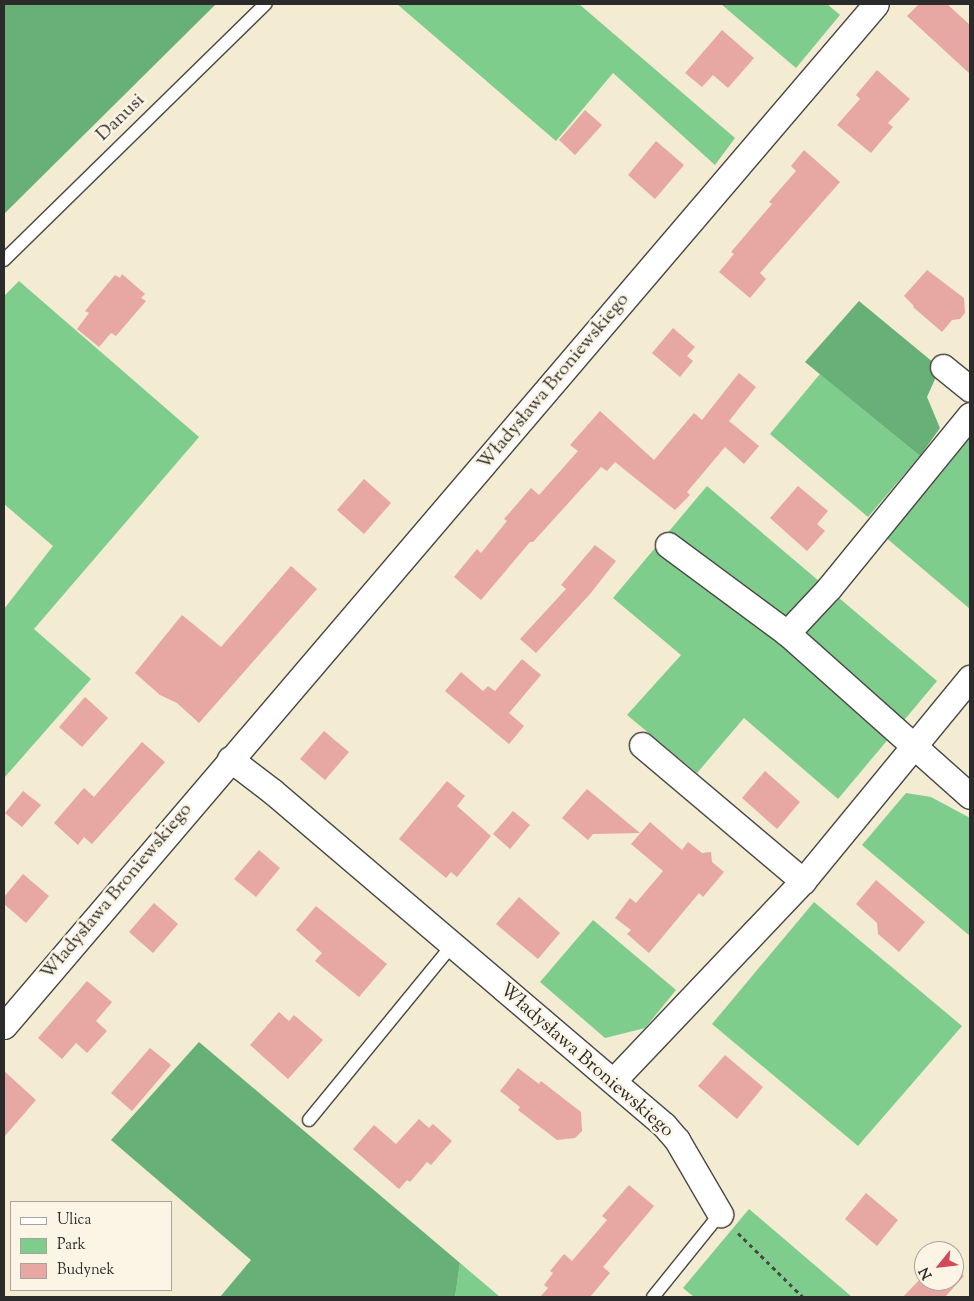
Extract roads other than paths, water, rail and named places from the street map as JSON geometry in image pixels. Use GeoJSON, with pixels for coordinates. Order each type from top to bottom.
{"type":"FeatureCollection","features":[{"type":"Feature","properties":{"kind":"street","name":"Władysława Broniewskiego"},"geometry":{"type":"LineString","coordinates":[[4,1026],[230,758],[876,4]]}},
{"type":"Feature","properties":{"kind":"street"},"geometry":{"type":"LineString","coordinates":[[943,367],[970,390]]}},
{"type":"Feature","properties":{"kind":"street"},"geometry":{"type":"LineString","coordinates":[[787,634],[829,588],[970,415]]}},
{"type":"Feature","properties":{"kind":"street"},"geometry":{"type":"LineString","coordinates":[[668,545],[787,634],[970,796]]}},
{"type":"Feature","properties":{"kind":"street"},"geometry":{"type":"LineString","coordinates":[[614,1080],[803,881],[970,678]]}},
{"type":"Feature","properties":{"kind":"street"},"geometry":{"type":"LineString","coordinates":[[642,745],[803,881]]}},
{"type":"Feature","properties":{"kind":"street","name":"Władysława Broniewskiego"},"geometry":{"type":"LineString","coordinates":[[230,758],[272,791],[452,946],[614,1080],[677,1140],[720,1214]]}},
{"type":"Feature","properties":{"kind":"lane","name":"Danusi"},"geometry":{"type":"LineString","coordinates":[[4,260],[265,4]]}},
{"type":"Feature","properties":{"kind":"lane"},"geometry":{"type":"LineString","coordinates":[[309,1120],[452,946]]}},
{"type":"Feature","properties":{"kind":"lane"},"geometry":{"type":"LineString","coordinates":[[653,1297],[720,1214]]}}]}
